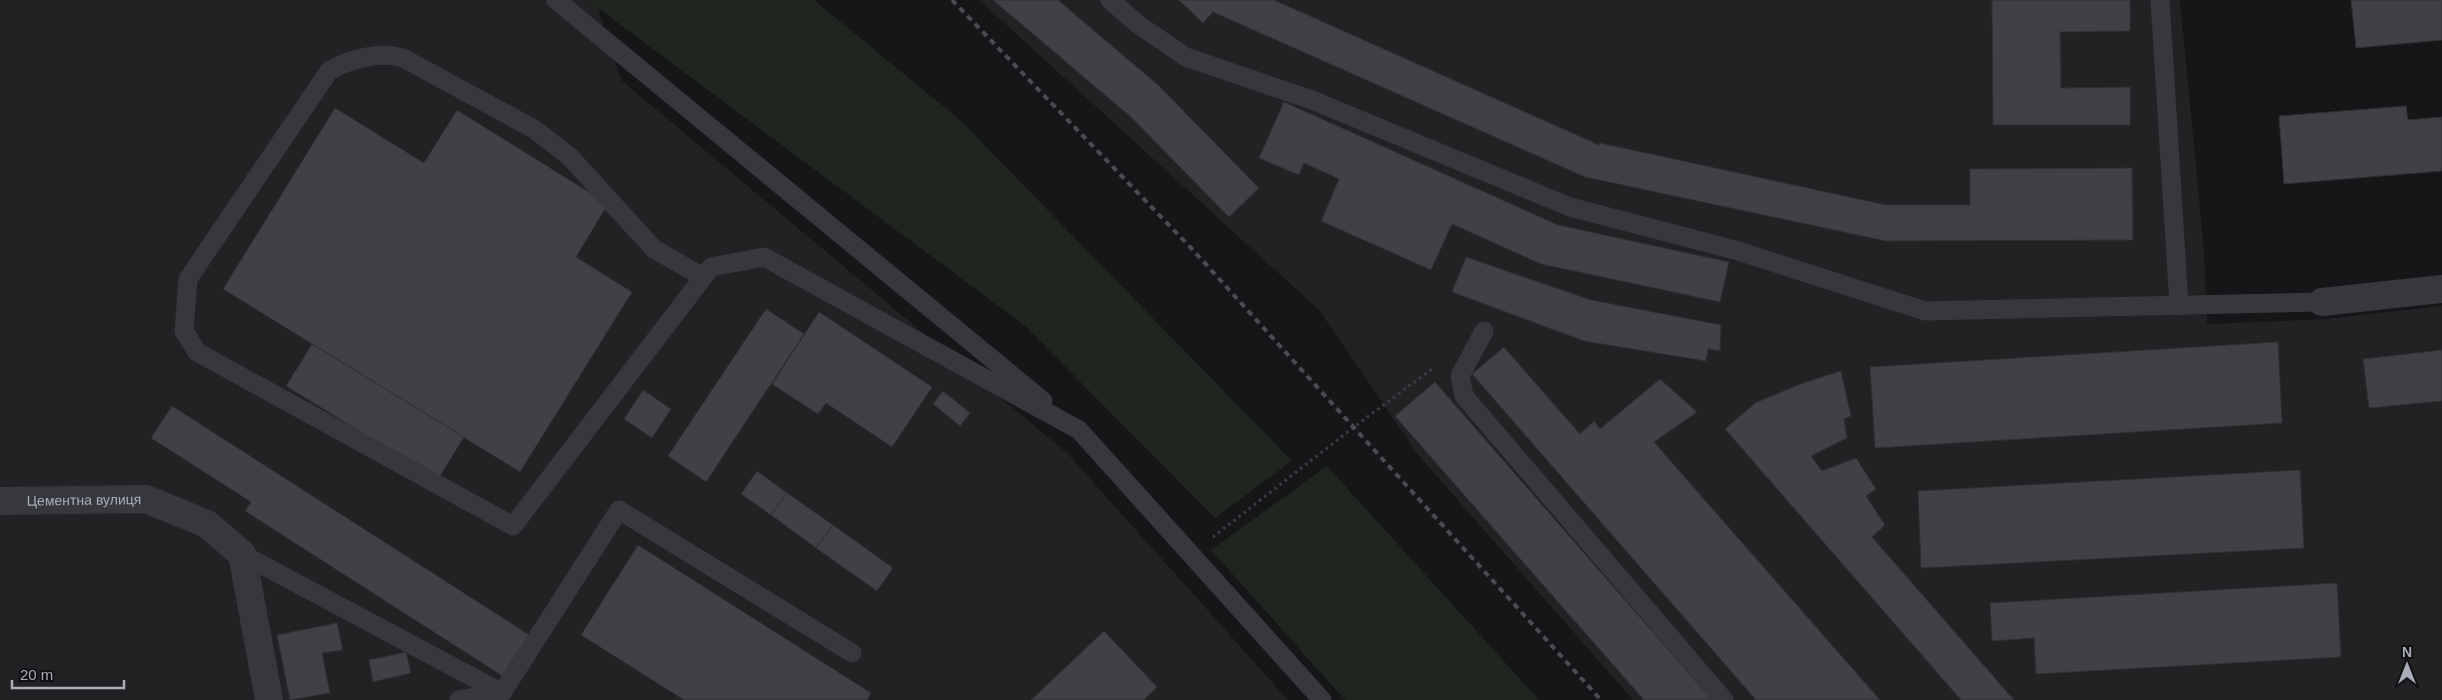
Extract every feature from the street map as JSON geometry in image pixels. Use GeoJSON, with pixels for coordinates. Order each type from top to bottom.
{"type":"FeatureCollection","features":[{"type":"Feature","properties":{"kind":"street"},"geometry":{"type":"LineString","coordinates":[[2322,302],[2442,289]]}},
{"type":"Feature","properties":{"kind":"street","name":"Цементна вулиця"},"geometry":{"type":"LineString","coordinates":[[0,501],[146,500],[208,524],[242,554]]}},
{"type":"Feature","properties":{"kind":"street"},"geometry":{"type":"LineString","coordinates":[[242,554],[268,700]]}},
{"type":"Feature","properties":{"kind":"lane"},"geometry":{"type":"LineString","coordinates":[[556,0],[1079,430],[1322,700]]}},
{"type":"Feature","properties":{"kind":"lane"},"geometry":{"type":"LineString","coordinates":[[1110,0],[1139,25],[1186,57],[1312,100],[1570,207],[1735,250],[1925,310],[2322,302]]}},
{"type":"Feature","properties":{"kind":"lane"},"geometry":{"type":"LineString","coordinates":[[2160,0],[2179,306]]}},
{"type":"Feature","properties":{"kind":"lane"},"geometry":{"type":"LineString","coordinates":[[703,277],[654,249],[570,157],[534,129],[403,58],[391,55],[347,61],[329,71],[188,279],[184,331],[197,352],[513,526],[711,267],[764,257],[1079,430]]}},
{"type":"Feature","properties":{"kind":"lane"},"geometry":{"type":"LineString","coordinates":[[1484,330],[1460,376],[1464,396],[1724,700]]}},
{"type":"Feature","properties":{"kind":"lane"},"geometry":{"type":"LineString","coordinates":[[459,700],[502,693],[619,510],[852,653]]}},
{"type":"Feature","properties":{"kind":"lane"},"geometry":{"type":"LineString","coordinates":[[242,554],[502,693]]}},
{"type":"Feature","properties":{"kind":"path"},"geometry":{"type":"LineString","coordinates":[[1190,554],[1438,364]]}},
{"type":"Feature","properties":{"kind":"shaded area"},"geometry":{"type":"Polygon","coordinates":[[[0,0],[595,0],[621,80],[1068,454],[1288,700],[0,700],[0,0]]]}},
{"type":"Feature","properties":{"kind":"shaded area"},"geometry":{"type":"Polygon","coordinates":[[[587,0],[814,0],[961,121],[1292,461],[1215,518],[1025,326],[587,0]]]}},
{"type":"Feature","properties":{"kind":"shaded area"},"geometry":{"type":"Polygon","coordinates":[[[979,0],[2180,0],[2204,250],[2207,324],[2327,319],[2442,306],[2442,700],[1633,700],[1419,456],[1319,310],[979,0]]]}},
{"type":"Feature","properties":{"kind":"shaded area"},"geometry":{"type":"Polygon","coordinates":[[[1327,466],[1539,700],[1345,700],[1211,550],[1327,466]]]}},
{"type":"Feature","properties":{"kind":"building"},"geometry":{"type":"Polygon","coordinates":[[[993,0],[1058,0],[1158,85],[1259,188],[1229,217],[1131,117],[993,0]]]}},
{"type":"Feature","properties":{"kind":"building"},"geometry":{"type":"Polygon","coordinates":[[[1179,0],[1274,0],[1599,145],[1600,143],[1886,205],[1970,205],[1970,169],[2132,168],[2133,240],[1886,241],[1585,177],[1213,12],[1203,23],[1179,0]]]}},
{"type":"Feature","properties":{"kind":"building"},"geometry":{"type":"Polygon","coordinates":[[[1992,0],[2130,0],[2130,31],[2060,32],[2061,88],[2130,87],[2130,125],[1993,125],[1992,0]]]}},
{"type":"Feature","properties":{"kind":"building"},"geometry":{"type":"Polygon","coordinates":[[[2351,0],[2442,0],[2442,40],[2356,48],[2351,0]]]}},
{"type":"Feature","properties":{"kind":"building"},"geometry":{"type":"Polygon","coordinates":[[[1284,102],[1558,225],[1729,262],[1720,302],[1541,264],[1452,224],[1431,270],[1321,221],[1339,179],[1304,163],[1299,175],[1259,158],[1284,102]]]}},
{"type":"Feature","properties":{"kind":"building"},"geometry":{"type":"Polygon","coordinates":[[[2406,106],[2408,120],[2442,117],[2442,171],[2284,184],[2279,116],[2406,106]]]}},
{"type":"Feature","properties":{"kind":"building"},"geometry":{"type":"Polygon","coordinates":[[[335,108],[424,163],[457,110],[608,204],[576,257],[632,292],[520,472],[223,289],[335,108]]]}},
{"type":"Feature","properties":{"kind":"building"},"geometry":{"type":"Polygon","coordinates":[[[1466,257],[1591,300],[1721,325],[1720,351],[1708,349],[1706,361],[1584,341],[1452,292],[1466,257]]]}},
{"type":"Feature","properties":{"kind":"building"},"geometry":{"type":"Polygon","coordinates":[[[766,309],[804,334],[706,482],[668,456],[766,309]]]}},
{"type":"Feature","properties":{"kind":"building"},"geometry":{"type":"Polygon","coordinates":[[[819,312],[932,387],[892,447],[826,403],[818,414],[772,384],[819,312]]]}},
{"type":"Feature","properties":{"kind":"building"},"geometry":{"type":"Polygon","coordinates":[[[2278,342],[2282,423],[1875,448],[1870,367],[2278,342]]]}},
{"type":"Feature","properties":{"kind":"building"},"geometry":{"type":"Polygon","coordinates":[[[312,344],[464,437],[438,479],[286,386],[312,344]]]}},
{"type":"Feature","properties":{"kind":"building"},"geometry":{"type":"Polygon","coordinates":[[[1504,347],[1580,434],[1594,421],[1600,429],[1660,379],[1697,412],[1654,442],[1880,700],[1756,700],[1472,374],[1504,347]]]}},
{"type":"Feature","properties":{"kind":"building"},"geometry":{"type":"Polygon","coordinates":[[[2442,350],[2442,401],[2369,408],[2363,359],[2442,350]]]}},
{"type":"Feature","properties":{"kind":"building"},"geometry":{"type":"Polygon","coordinates":[[[1841,371],[1851,416],[1844,419],[1847,438],[1811,456],[1822,471],[1856,458],[1876,489],[1866,496],[1885,525],[1872,537],[2014,700],[1961,700],[1725,429],[1755,403],[1803,383],[1841,371]]]}},
{"type":"Feature","properties":{"kind":"building"},"geometry":{"type":"Polygon","coordinates":[[[1435,382],[1712,700],[1644,700],[1395,416],[1435,382]]]}},
{"type":"Feature","properties":{"kind":"building"},"geometry":{"type":"Polygon","coordinates":[[[643,390],[671,409],[652,438],[624,419],[643,390]]]}},
{"type":"Feature","properties":{"kind":"building"},"geometry":{"type":"Polygon","coordinates":[[[943,391],[970,413],[960,426],[933,404],[943,391]]]}},
{"type":"Feature","properties":{"kind":"building"},"geometry":{"type":"Polygon","coordinates":[[[172,406],[531,636],[504,677],[245,511],[251,502],[151,438],[172,406]]]}},
{"type":"Feature","properties":{"kind":"building"},"geometry":{"type":"Polygon","coordinates":[[[2300,470],[2304,548],[1921,568],[1918,491],[2300,470]]]}},
{"type":"Feature","properties":{"kind":"building"},"geometry":{"type":"Polygon","coordinates":[[[757,471],[787,493],[771,515],[741,494],[757,471]]]}},
{"type":"Feature","properties":{"kind":"building"},"geometry":{"type":"Polygon","coordinates":[[[787,493],[833,525],[816,548],[771,515],[787,493]]]}},
{"type":"Feature","properties":{"kind":"building"},"geometry":{"type":"Polygon","coordinates":[[[833,525],[893,568],[877,591],[816,548],[833,525]]]}},
{"type":"Feature","properties":{"kind":"building"},"geometry":{"type":"Polygon","coordinates":[[[638,545],[871,693],[867,700],[684,700],[581,635],[638,545]]]}},
{"type":"Feature","properties":{"kind":"building"},"geometry":{"type":"Polygon","coordinates":[[[2337,583],[2341,657],[2036,674],[2034,638],[1992,641],[1990,603],[2337,583]]]}},
{"type":"Feature","properties":{"kind":"building"},"geometry":{"type":"Polygon","coordinates":[[[337,623],[343,650],[322,653],[330,693],[290,700],[277,635],[337,623]]]}},
{"type":"Feature","properties":{"kind":"building"},"geometry":{"type":"Polygon","coordinates":[[[1104,631],[1157,687],[1144,700],[1031,700],[1104,631]]]}},
{"type":"Feature","properties":{"kind":"building"},"geometry":{"type":"Polygon","coordinates":[[[406,652],[411,673],[373,682],[369,660],[406,652]]]}},
{"type":"Feature","properties":{"kind":"railway"},"geometry":{"type":"LineString","coordinates":[[952,0],[1192,249],[1601,700]]}}]}
